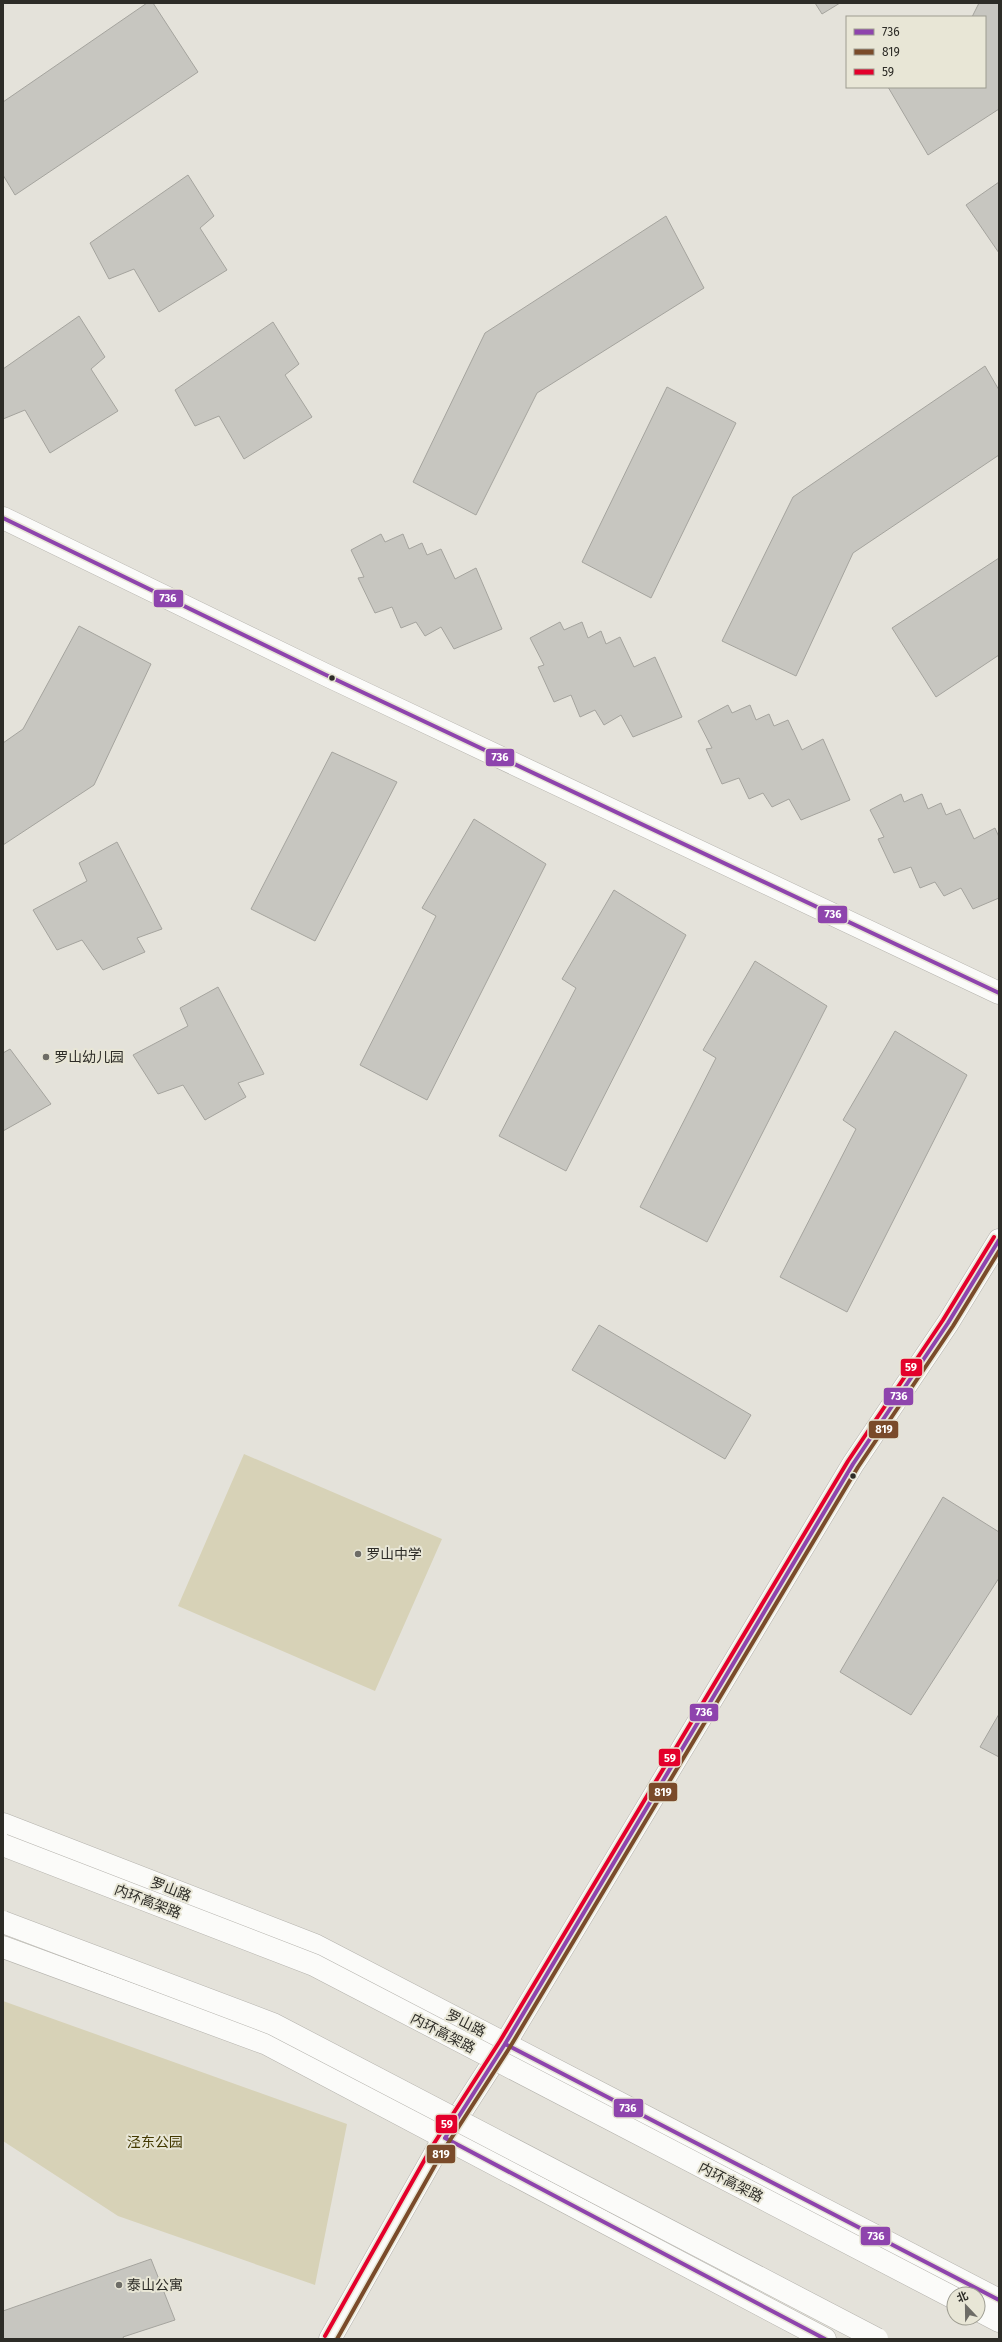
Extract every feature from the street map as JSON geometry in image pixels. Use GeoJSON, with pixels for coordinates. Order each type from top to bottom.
{"type":"FeatureCollection","features":[{"type":"Feature","properties":{"kind":"main road"},"geometry":{"type":"LineString","coordinates":[[3,518],[326,675],[999,993]]}},
{"type":"Feature","properties":{"kind":"main road"},"geometry":{"type":"LineString","coordinates":[[330,2339],[445,2138],[505,2044],[853,1464],[948,1322],[999,1240]]}},
{"type":"Feature","properties":{"kind":"main road","name":"罗山路"},"geometry":{"type":"LineString","coordinates":[[3,1824],[315,1945],[999,2300]]}},
{"type":"Feature","properties":{"kind":"main road","name":"内环高架路"},"geometry":{"type":"LineString","coordinates":[[3,1845],[314,1965],[946,2294]]}},
{"type":"Feature","properties":{"kind":"main road"},"geometry":{"type":"LineString","coordinates":[[3,1922],[273,2024],[877,2339]]}},
{"type":"Feature","properties":{"kind":"main road"},"geometry":{"type":"LineString","coordinates":[[3,1947],[268,2044],[825,2339]]}},
{"type":"Feature","properties":{"kind":"main road"},"geometry":{"type":"LineString","coordinates":[[986,2314],[999,2321]]}},
{"type":"Feature","properties":{"kind":"green space"},"geometry":{"type":"Polygon","coordinates":[[[244,1454],[442,1539],[375,1691],[178,1606],[244,1454]]]}},
{"type":"Feature","properties":{"kind":"green space","name":"泾东公园"},"geometry":{"type":"Polygon","coordinates":[[[3,2001],[347,2124],[315,2285],[118,2216],[3,2141],[3,2001]]]}},
{"type":"Feature","properties":{"kind":"building"},"geometry":{"type":"Polygon","coordinates":[[[147,3],[153,3],[198,72],[15,195],[3,175],[3,102],[147,3]]]}},
{"type":"Feature","properties":{"kind":"building"},"geometry":{"type":"Polygon","coordinates":[[[815,3],[840,3],[822,14],[815,3]]]}},
{"type":"Feature","properties":{"kind":"building"},"geometry":{"type":"Polygon","coordinates":[[[979,3],[999,3],[999,109],[928,155],[889,88],[986,88],[986,16],[972,16],[979,3]]]}},
{"type":"Feature","properties":{"kind":"building"},"geometry":{"type":"Polygon","coordinates":[[[188,175],[214,216],[200,228],[227,270],[159,312],[134,269],[109,279],[90,243],[188,175]]]}},
{"type":"Feature","properties":{"kind":"building"},"geometry":{"type":"Polygon","coordinates":[[[999,182],[999,253],[966,205],[999,182]]]}},
{"type":"Feature","properties":{"kind":"building"},"geometry":{"type":"Polygon","coordinates":[[[666,216],[704,288],[537,393],[476,515],[413,482],[485,333],[666,216]]]}},
{"type":"Feature","properties":{"kind":"building"},"geometry":{"type":"Polygon","coordinates":[[[79,316],[105,357],[91,369],[118,411],[50,453],[25,410],[3,419],[3,369],[79,316]]]}},
{"type":"Feature","properties":{"kind":"building"},"geometry":{"type":"Polygon","coordinates":[[[273,322],[299,364],[285,375],[312,417],[244,459],[219,416],[195,426],[175,390],[273,322]]]}},
{"type":"Feature","properties":{"kind":"building"},"geometry":{"type":"Polygon","coordinates":[[[985,366],[999,390],[999,455],[853,553],[796,676],[722,641],[793,497],[985,366]]]}},
{"type":"Feature","properties":{"kind":"building"},"geometry":{"type":"Polygon","coordinates":[[[667,387],[736,423],[651,598],[582,562],[667,387]]]}},
{"type":"Feature","properties":{"kind":"building"},"geometry":{"type":"Polygon","coordinates":[[[381,534],[385,542],[403,534],[409,549],[422,543],[427,555],[441,549],[455,579],[476,568],[502,629],[454,649],[441,627],[425,636],[416,622],[401,628],[392,607],[375,613],[358,578],[364,577],[351,550],[381,534]]]}},
{"type":"Feature","properties":{"kind":"building"},"geometry":{"type":"Polygon","coordinates":[[[999,558],[999,655],[936,697],[892,628],[999,558]]]}},
{"type":"Feature","properties":{"kind":"building"},"geometry":{"type":"Polygon","coordinates":[[[560,622],[564,630],[582,622],[588,638],[601,631],[606,644],[620,637],[634,667],[655,657],[682,717],[633,737],[621,715],[604,725],[595,710],[580,717],[571,695],[554,702],[538,667],[544,665],[530,638],[560,622]]]}},
{"type":"Feature","properties":{"kind":"building"},"geometry":{"type":"Polygon","coordinates":[[[79,626],[151,664],[94,785],[3,845],[3,743],[23,729],[79,626]]]}},
{"type":"Feature","properties":{"kind":"building"},"geometry":{"type":"Polygon","coordinates":[[[728,705],[732,713],[750,705],[756,720],[769,714],[774,726],[788,720],[802,750],[823,739],[850,800],[801,820],[789,799],[772,807],[763,793],[749,799],[739,778],[722,784],[706,749],[712,748],[698,721],[728,705]]]}},
{"type":"Feature","properties":{"kind":"building"},"geometry":{"type":"Polygon","coordinates":[[[332,752],[397,782],[315,941],[251,909],[332,752]]]}},
{"type":"Feature","properties":{"kind":"building"},"geometry":{"type":"Polygon","coordinates":[[[901,794],[904,802],[922,794],[928,809],[941,803],[946,815],[960,809],[974,839],[995,828],[999,837],[999,898],[973,909],[961,888],[944,896],[935,882],[920,888],[911,867],[894,873],[878,839],[884,837],[870,810],[901,794]]]}},
{"type":"Feature","properties":{"kind":"building"},"geometry":{"type":"Polygon","coordinates":[[[474,819],[546,864],[427,1100],[360,1065],[436,916],[422,908],[474,819]]]}},
{"type":"Feature","properties":{"kind":"building"},"geometry":{"type":"Polygon","coordinates":[[[117,842],[162,929],[137,938],[145,952],[103,970],[82,940],[57,950],[33,910],[87,881],[79,863],[117,842]]]}},
{"type":"Feature","properties":{"kind":"building"},"geometry":{"type":"Polygon","coordinates":[[[614,890],[686,935],[566,1171],[499,1136],[576,988],[562,979],[614,890]]]}},
{"type":"Feature","properties":{"kind":"building"},"geometry":{"type":"Polygon","coordinates":[[[755,961],[827,1006],[707,1242],[640,1207],[716,1058],[703,1050],[755,961]]]}},
{"type":"Feature","properties":{"kind":"building"},"geometry":{"type":"Polygon","coordinates":[[[218,987],[264,1074],[238,1083],[246,1097],[205,1120],[183,1085],[158,1094],[133,1055],[188,1026],[180,1008],[218,987]]]}},
{"type":"Feature","properties":{"kind":"building"},"geometry":{"type":"Polygon","coordinates":[[[895,1031],[967,1075],[847,1312],[780,1277],[856,1129],[843,1120],[895,1031]]]}},
{"type":"Feature","properties":{"kind":"building"},"geometry":{"type":"Polygon","coordinates":[[[10,1049],[51,1104],[3,1131],[3,1053],[10,1049]]]}},
{"type":"Feature","properties":{"kind":"building"},"geometry":{"type":"Polygon","coordinates":[[[599,1325],[751,1415],[725,1459],[572,1370],[599,1325]]]}},
{"type":"Feature","properties":{"kind":"building"},"geometry":{"type":"Polygon","coordinates":[[[943,1497],[999,1532],[999,1578],[911,1715],[840,1672],[943,1497]]]}},
{"type":"Feature","properties":{"kind":"building"},"geometry":{"type":"Polygon","coordinates":[[[999,1714],[999,1757],[980,1747],[999,1714]]]}},
{"type":"Feature","properties":{"kind":"building","name":"泰山公寓"},"geometry":{"type":"Polygon","coordinates":[[[151,2259],[175,2320],[123,2337],[124,2339],[3,2339],[3,2311],[151,2259]]]}},
{"type":"Feature","properties":{"kind":"transit line","name":"736"},"geometry":{"type":"LineString","coordinates":[[3,518],[326,675],[999,993]]}},
{"type":"Feature","properties":{"kind":"transit line","name":"59"},"geometry":{"type":"LineString","coordinates":[[325,2336],[433,2145],[500,2041],[848,1461],[943,1320],[994,1237]]}},
{"type":"Feature","properties":{"kind":"transit line","name":"736"},"geometry":{"type":"LineString","coordinates":[[825,2339],[445,2138],[505,2044],[853,1464],[948,1323],[999,1240]]}},
{"type":"Feature","properties":{"kind":"transit line","name":"819"},"geometry":{"type":"LineString","coordinates":[[337,2339],[443,2151],[510,2047],[858,1467],[953,1326],[999,1251]]}},
{"type":"Feature","properties":{"kind":"transit line","name":"736"},"geometry":{"type":"LineString","coordinates":[[505,2044],[999,2300]]}},
{"type":"Feature","properties":{"kind":"place","name":"罗山幼儿园"},"geometry":{"type":"Point","coordinates":[46,1057]}},
{"type":"Feature","properties":{"kind":"place","name":"罗山中学"},"geometry":{"type":"Point","coordinates":[358,1554]}},
{"type":"Feature","properties":{"kind":"place","name":"泰山公寓"},"geometry":{"type":"Point","coordinates":[119,2285]}}]}
